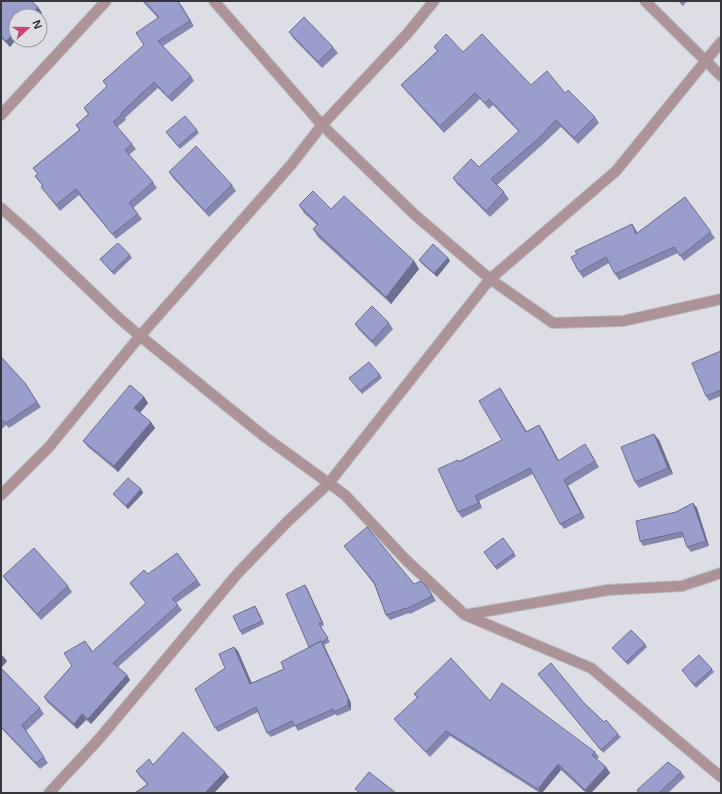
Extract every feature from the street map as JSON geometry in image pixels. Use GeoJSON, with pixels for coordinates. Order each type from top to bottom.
{"type":"FeatureCollection","features":[{"type":"Feature","properties":{"kind":"street"},"geometry":{"type":"LineString","coordinates":[[1,115],[106,1]]}},
{"type":"Feature","properties":{"kind":"street"},"geometry":{"type":"LineString","coordinates":[[214,1],[322,125],[415,215],[490,280],[553,322],[623,321],[721,299]]}},
{"type":"Feature","properties":{"kind":"street"},"geometry":{"type":"LineString","coordinates":[[1,495],[49,447],[140,336],[291,165],[322,125],[407,34],[434,1]]}},
{"type":"Feature","properties":{"kind":"street"},"geometry":{"type":"LineString","coordinates":[[645,1],[721,76]]}},
{"type":"Feature","properties":{"kind":"street"},"geometry":{"type":"LineString","coordinates":[[49,793],[99,739],[238,573],[287,522],[329,482],[490,280],[616,171],[721,42]]}},
{"type":"Feature","properties":{"kind":"street"},"geometry":{"type":"LineString","coordinates":[[1,208],[140,336],[265,437],[345,495],[406,560],[465,615],[591,668],[721,777]]}},
{"type":"Feature","properties":{"kind":"street"},"geometry":{"type":"LineString","coordinates":[[465,615],[608,590],[682,586],[721,573]]}},
{"type":"Feature","properties":{"kind":"building"},"geometry":{"type":"Polygon","coordinates":[[[1,1],[31,1],[38,7],[8,8],[8,39],[6,41],[1,37],[1,1]]]}},
{"type":"Feature","properties":{"kind":"building"},"geometry":{"type":"Polygon","coordinates":[[[144,1],[178,1],[190,21],[158,41],[191,76],[168,97],[154,82],[113,122],[132,144],[125,150],[153,182],[129,203],[138,214],[112,234],[76,189],[56,205],[41,187],[43,186],[35,176],[38,174],[33,168],[80,130],[76,125],[89,114],[84,108],[107,86],[103,81],[144,45],[136,33],[159,17],[144,1]]]}},
{"type":"Feature","properties":{"kind":"building"},"geometry":{"type":"Polygon","coordinates":[[[304,17],[333,47],[318,62],[289,32],[304,17]]]}},
{"type":"Feature","properties":{"kind":"building"},"geometry":{"type":"Polygon","coordinates":[[[446,34],[463,52],[482,34],[531,85],[547,71],[565,93],[568,90],[595,117],[574,138],[556,120],[538,139],[491,179],[504,192],[486,211],[453,178],[471,159],[479,167],[519,131],[489,99],[485,103],[475,93],[440,126],[401,85],[438,51],[434,47],[446,34]]]}},
{"type":"Feature","properties":{"kind":"building"},"geometry":{"type":"Polygon","coordinates":[[[185,116],[197,130],[178,146],[166,132],[185,116]]]}},
{"type":"Feature","properties":{"kind":"building"},"geometry":{"type":"Polygon","coordinates":[[[196,146],[232,185],[205,211],[169,172],[196,146]]]}},
{"type":"Feature","properties":{"kind":"building"},"geometry":{"type":"Polygon","coordinates":[[[313,191],[331,209],[344,196],[414,261],[386,297],[313,229],[318,224],[299,205],[313,191]]]}},
{"type":"Feature","properties":{"kind":"building"},"geometry":{"type":"Polygon","coordinates":[[[685,197],[711,232],[680,256],[674,247],[615,274],[606,257],[579,272],[571,257],[577,254],[575,251],[632,224],[636,234],[685,197]]]}},
{"type":"Feature","properties":{"kind":"building"},"geometry":{"type":"Polygon","coordinates":[[[118,243],[130,255],[112,272],[100,259],[118,243]]]}},
{"type":"Feature","properties":{"kind":"building"},"geometry":{"type":"Polygon","coordinates":[[[433,244],[448,258],[434,273],[419,260],[433,244]]]}},
{"type":"Feature","properties":{"kind":"building"},"geometry":{"type":"Polygon","coordinates":[[[372,306],[389,323],[372,341],[355,324],[372,306]]]}},
{"type":"Feature","properties":{"kind":"building"},"geometry":{"type":"Polygon","coordinates":[[[721,351],[721,390],[706,396],[692,363],[721,351]]]}},
{"type":"Feature","properties":{"kind":"building"},"geometry":{"type":"Polygon","coordinates":[[[1,357],[25,383],[37,402],[6,423],[3,420],[1,422],[1,357]]]}},
{"type":"Feature","properties":{"kind":"building"},"geometry":{"type":"Polygon","coordinates":[[[369,362],[380,375],[360,391],[349,378],[369,362]]]}},
{"type":"Feature","properties":{"kind":"building"},"geometry":{"type":"Polygon","coordinates":[[[130,385],[144,397],[134,408],[151,422],[114,466],[83,441],[130,385]]]}},
{"type":"Feature","properties":{"kind":"building"},"geometry":{"type":"Polygon","coordinates":[[[500,388],[526,432],[539,425],[558,461],[585,444],[595,461],[564,480],[581,513],[560,524],[530,468],[475,496],[479,503],[458,512],[438,469],[458,460],[459,462],[502,440],[479,401],[500,388]]]}},
{"type":"Feature","properties":{"kind":"building"},"geometry":{"type":"Polygon","coordinates":[[[654,434],[668,468],[635,482],[621,447],[654,434]]]}},
{"type":"Feature","properties":{"kind":"building"},"geometry":{"type":"Polygon","coordinates":[[[128,478],[141,489],[126,506],[113,494],[128,478]]]}},
{"type":"Feature","properties":{"kind":"building"},"geometry":{"type":"Polygon","coordinates":[[[693,503],[706,541],[687,547],[682,532],[640,541],[636,521],[676,512],[693,503]]]}},
{"type":"Feature","properties":{"kind":"building"},"geometry":{"type":"Polygon","coordinates":[[[367,527],[414,584],[421,581],[428,588],[432,596],[406,609],[386,615],[374,582],[344,546],[367,527]]]}},
{"type":"Feature","properties":{"kind":"building"},"geometry":{"type":"Polygon","coordinates":[[[503,538],[514,553],[495,567],[484,552],[503,538]]]}},
{"type":"Feature","properties":{"kind":"building"},"geometry":{"type":"Polygon","coordinates":[[[34,548],[68,586],[37,614],[3,576],[34,548]]]}},
{"type":"Feature","properties":{"kind":"building"},"geometry":{"type":"Polygon","coordinates":[[[177,553],[197,580],[172,599],[178,605],[113,663],[127,675],[88,719],[82,714],[74,724],[44,697],[72,666],[64,653],[85,641],[92,652],[146,603],[130,583],[144,570],[148,574],[177,553]]]}},
{"type":"Feature","properties":{"kind":"building"},"geometry":{"type":"Polygon","coordinates":[[[305,585],[322,622],[319,624],[328,638],[309,647],[286,594],[305,585]]]}},
{"type":"Feature","properties":{"kind":"building"},"geometry":{"type":"Polygon","coordinates":[[[255,606],[262,621],[240,631],[233,616],[255,606]]]}},
{"type":"Feature","properties":{"kind":"building"},"geometry":{"type":"Polygon","coordinates":[[[631,630],[645,644],[626,662],[612,648],[631,630]]]}},
{"type":"Feature","properties":{"kind":"building"},"geometry":{"type":"Polygon","coordinates":[[[321,641],[348,698],[348,705],[334,712],[333,709],[295,726],[292,721],[267,733],[256,707],[215,728],[195,689],[225,668],[219,654],[234,647],[250,684],[284,669],[281,662],[321,641]]]}},
{"type":"Feature","properties":{"kind":"building"},"geometry":{"type":"Polygon","coordinates":[[[699,655],[712,669],[694,685],[682,670],[699,655]]]}},
{"type":"Feature","properties":{"kind":"building"},"geometry":{"type":"Polygon","coordinates":[[[451,658],[490,701],[502,683],[595,752],[592,755],[606,767],[585,790],[558,764],[538,789],[446,731],[426,752],[394,719],[418,697],[414,694],[451,658]]]}},
{"type":"Feature","properties":{"kind":"building"},"geometry":{"type":"Polygon","coordinates":[[[551,663],[584,703],[604,722],[606,720],[618,734],[601,750],[538,674],[551,663]]]}},
{"type":"Feature","properties":{"kind":"building"},"geometry":{"type":"Polygon","coordinates":[[[1,668],[40,708],[22,725],[44,757],[36,763],[1,727],[1,668]]]}},
{"type":"Feature","properties":{"kind":"building"},"geometry":{"type":"Polygon","coordinates":[[[183,732],[225,772],[205,793],[135,793],[148,784],[136,771],[149,759],[153,765],[183,732]]]}},
{"type":"Feature","properties":{"kind":"building"},"geometry":{"type":"Polygon","coordinates":[[[668,762],[681,772],[659,793],[639,793],[637,790],[668,762]]]}},
{"type":"Feature","properties":{"kind":"building"},"geometry":{"type":"Polygon","coordinates":[[[369,772],[396,793],[360,793],[355,789],[369,772]]]}}]}
